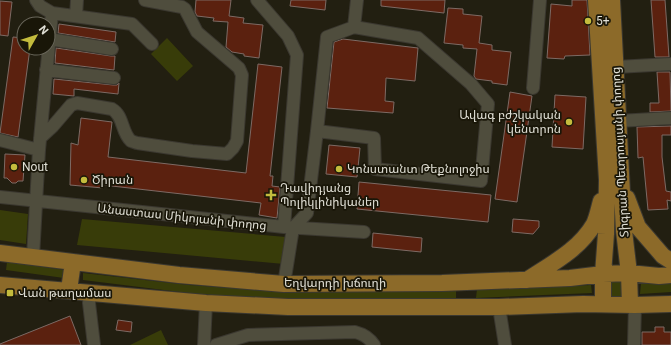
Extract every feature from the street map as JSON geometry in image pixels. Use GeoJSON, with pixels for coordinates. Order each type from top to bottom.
{"type":"FeatureCollection","features":[{"type":"Feature","properties":{"kind":"main road","name":"Տիգրան Պետրոսյանի փողոց"},"geometry":{"type":"LineString","coordinates":[[596,0],[614,179],[624,231],[632,305]]}},
{"type":"Feature","properties":{"kind":"main road","name":"Տիգրան Պետրոսյանի փողոց"},"geometry":{"type":"LineString","coordinates":[[603,304],[603,274],[606,234],[614,179],[618,120],[612,0]]}},
{"type":"Feature","properties":{"kind":"main road"},"geometry":{"type":"LineString","coordinates":[[527,280],[572,250],[584,239],[594,223],[603,196],[614,179],[628,203],[638,226],[663,256],[671,260]]}},
{"type":"Feature","properties":{"kind":"main road","name":"Եղվարդի խճուղի"},"geometry":{"type":"LineString","coordinates":[[0,253],[179,275],[284,284],[469,282],[570,278],[629,273],[659,276],[671,275]]}},
{"type":"Feature","properties":{"kind":"main road"},"geometry":{"type":"LineString","coordinates":[[70,290],[73,262]]}},
{"type":"Feature","properties":{"kind":"main road"},"geometry":{"type":"LineString","coordinates":[[468,307],[469,282]]}},
{"type":"Feature","properties":{"kind":"main road","name":"Եղվարդի խճուղի"},"geometry":{"type":"LineString","coordinates":[[0,285],[206,303],[288,307],[499,307],[671,304]]}},
{"type":"Feature","properties":{"kind":"street"},"geometry":{"type":"LineString","coordinates":[[36,0],[40,6],[52,13],[132,24],[152,44]]}},
{"type":"Feature","properties":{"kind":"street"},"geometry":{"type":"LineString","coordinates":[[76,16],[77,0]]}},
{"type":"Feature","properties":{"kind":"street"},"geometry":{"type":"LineString","coordinates":[[40,144],[71,105],[77,103],[112,109],[117,112],[127,136],[131,141],[137,143],[192,151],[227,154],[233,148],[237,142],[242,75],[238,68],[198,32],[186,9],[145,0]]}},
{"type":"Feature","properties":{"kind":"street"},"geometry":{"type":"LineString","coordinates":[[257,0],[288,36],[297,55],[289,227],[284,284]]}},
{"type":"Feature","properties":{"kind":"street"},"geometry":{"type":"LineString","coordinates":[[354,27],[357,0]]}},
{"type":"Feature","properties":{"kind":"street"},"geometry":{"type":"LineString","coordinates":[[533,88],[540,0]]}},
{"type":"Feature","properties":{"kind":"street"},"geometry":{"type":"LineString","coordinates":[[289,227],[307,213],[328,37],[354,27],[418,38],[471,84],[488,104],[481,181],[375,169],[374,138],[317,131]]}},
{"type":"Feature","properties":{"kind":"street"},"geometry":{"type":"LineString","coordinates":[[56,40],[112,49]]}},
{"type":"Feature","properties":{"kind":"street"},"geometry":{"type":"LineString","coordinates":[[33,257],[47,56]]}},
{"type":"Feature","properties":{"kind":"street"},"geometry":{"type":"LineString","coordinates":[[616,67],[671,64]]}},
{"type":"Feature","properties":{"kind":"street"},"geometry":{"type":"LineString","coordinates":[[46,70],[114,78]]}},
{"type":"Feature","properties":{"kind":"street"},"geometry":{"type":"LineString","coordinates":[[618,120],[671,118]]}},
{"type":"Feature","properties":{"kind":"street"},"geometry":{"type":"LineString","coordinates":[[0,140],[40,144]]}},
{"type":"Feature","properties":{"kind":"street","name":"Անաստաս Միկոյանի փողոց"},"geometry":{"type":"LineString","coordinates":[[0,197],[289,227],[364,232]]}},
{"type":"Feature","properties":{"kind":"street"},"geometry":{"type":"LineString","coordinates":[[90,292],[89,303],[94,345]]}},
{"type":"Feature","properties":{"kind":"street"},"geometry":{"type":"LineString","coordinates":[[204,345],[206,303]]}},
{"type":"Feature","properties":{"kind":"street"},"geometry":{"type":"LineString","coordinates":[[632,305],[634,345]]}},
{"type":"Feature","properties":{"kind":"street"},"geometry":{"type":"LineString","coordinates":[[499,307],[505,345]]}},
{"type":"Feature","properties":{"kind":"street"},"geometry":{"type":"LineString","coordinates":[[216,345],[248,335],[355,332],[363,334],[371,340],[374,345]]}},
{"type":"Feature","properties":{"kind":"green space"},"geometry":{"type":"Polygon","coordinates":[[[167,38],[193,66],[177,81],[151,54],[167,38]]]}},
{"type":"Feature","properties":{"kind":"green space"},"geometry":{"type":"Polygon","coordinates":[[[0,210],[28,214],[26,244],[0,240],[0,210]]]}},
{"type":"Feature","properties":{"kind":"green space"},"geometry":{"type":"Polygon","coordinates":[[[82,219],[286,237],[284,264],[77,245],[82,219]]]}},
{"type":"Feature","properties":{"kind":"green space"},"geometry":{"type":"Polygon","coordinates":[[[7,262],[65,270],[64,278],[6,270],[7,262]]]}},
{"type":"Feature","properties":{"kind":"green space"},"geometry":{"type":"Polygon","coordinates":[[[83,273],[189,285],[260,290],[382,292],[456,290],[456,298],[298,301],[229,297],[83,280],[83,273]]]}},
{"type":"Feature","properties":{"kind":"green space"},"geometry":{"type":"Polygon","coordinates":[[[623,279],[624,297],[611,297],[609,294],[610,281],[623,279]]]}},
{"type":"Feature","properties":{"kind":"green space"},"geometry":{"type":"Polygon","coordinates":[[[641,283],[671,284],[671,292],[640,294],[641,283]]]}},
{"type":"Feature","properties":{"kind":"green space"},"geometry":{"type":"Polygon","coordinates":[[[591,285],[592,293],[476,298],[477,289],[591,285]]]}},
{"type":"Feature","properties":{"kind":"green space"},"geometry":{"type":"Polygon","coordinates":[[[161,330],[168,345],[130,345],[161,330]]]}},
{"type":"Feature","properties":{"kind":"building"},"geometry":{"type":"Polygon","coordinates":[[[196,0],[231,0],[229,16],[244,18],[243,23],[263,25],[259,58],[244,56],[244,54],[232,52],[226,47],[228,22],[213,21],[214,18],[197,16],[195,12],[196,0]]]}},
{"type":"Feature","properties":{"kind":"building"},"geometry":{"type":"Polygon","coordinates":[[[291,0],[326,0],[325,10],[290,6],[291,0]]]}},
{"type":"Feature","properties":{"kind":"building"},"geometry":{"type":"Polygon","coordinates":[[[381,0],[445,0],[444,13],[381,6],[381,0]]]}},
{"type":"Feature","properties":{"kind":"building"},"geometry":{"type":"Polygon","coordinates":[[[572,0],[587,0],[590,55],[565,56],[564,59],[547,58],[551,4],[572,6],[572,0]]]}},
{"type":"Feature","properties":{"kind":"building"},"geometry":{"type":"Polygon","coordinates":[[[651,0],[665,0],[669,57],[655,57],[651,0]]]}},
{"type":"Feature","properties":{"kind":"building"},"geometry":{"type":"Polygon","coordinates":[[[0,1],[12,2],[8,36],[0,35],[0,1]]]}},
{"type":"Feature","properties":{"kind":"building"},"geometry":{"type":"Polygon","coordinates":[[[448,8],[463,9],[463,14],[482,16],[479,43],[492,45],[492,50],[511,52],[507,85],[476,79],[474,76],[477,49],[463,48],[463,45],[444,43],[448,8]]]}},
{"type":"Feature","properties":{"kind":"building"},"geometry":{"type":"Polygon","coordinates":[[[59,24],[116,32],[115,42],[58,33],[59,24]]]}},
{"type":"Feature","properties":{"kind":"building"},"geometry":{"type":"Polygon","coordinates":[[[13,37],[16,37],[16,56],[29,56],[18,137],[0,133],[13,37]]]}},
{"type":"Feature","properties":{"kind":"building"},"geometry":{"type":"Polygon","coordinates":[[[343,39],[418,48],[415,81],[386,78],[385,101],[394,102],[393,113],[327,108],[334,42],[343,39]]]}},
{"type":"Feature","properties":{"kind":"building"},"geometry":{"type":"Polygon","coordinates":[[[56,48],[115,56],[114,70],[55,63],[56,48]]]}},
{"type":"Feature","properties":{"kind":"building"},"geometry":{"type":"Polygon","coordinates":[[[258,64],[282,67],[270,176],[273,176],[272,186],[280,187],[277,218],[259,215],[261,203],[103,185],[103,188],[70,185],[71,143],[78,145],[81,118],[112,122],[108,157],[246,173],[258,64]]]}},
{"type":"Feature","properties":{"kind":"building"},"geometry":{"type":"Polygon","coordinates":[[[657,72],[670,72],[671,111],[650,112],[650,103],[659,103],[657,72]]]}},
{"type":"Feature","properties":{"kind":"building"},"geometry":{"type":"Polygon","coordinates":[[[54,79],[113,85],[117,85],[119,83],[118,94],[74,89],[74,96],[53,94],[54,79]]]}},
{"type":"Feature","properties":{"kind":"building"},"geometry":{"type":"Polygon","coordinates":[[[510,92],[532,96],[517,202],[495,199],[510,92]]]}},
{"type":"Feature","properties":{"kind":"building","name":"Ավագ բժշկական կենտրոն"},"geometry":{"type":"Polygon","coordinates":[[[555,95],[586,97],[583,149],[552,147],[555,95]]]}},
{"type":"Feature","properties":{"kind":"building"},"geometry":{"type":"Polygon","coordinates":[[[671,126],[671,135],[662,135],[662,157],[666,191],[671,192],[671,201],[667,200],[668,209],[648,210],[643,157],[638,158],[637,127],[671,126]]]}},
{"type":"Feature","properties":{"kind":"building"},"geometry":{"type":"Polygon","coordinates":[[[329,145],[360,148],[357,177],[326,174],[329,145]]]}},
{"type":"Feature","properties":{"kind":"building"},"geometry":{"type":"Polygon","coordinates":[[[5,154],[25,155],[23,181],[12,183],[7,178],[4,178],[5,154]]]}},
{"type":"Feature","properties":{"kind":"building"},"geometry":{"type":"Polygon","coordinates":[[[359,182],[491,195],[488,222],[357,209],[359,182]]]}},
{"type":"Feature","properties":{"kind":"building"},"geometry":{"type":"Polygon","coordinates":[[[513,219],[539,221],[539,227],[533,234],[512,232],[513,219]]]}},
{"type":"Feature","properties":{"kind":"building"},"geometry":{"type":"Polygon","coordinates":[[[373,233],[422,238],[421,252],[372,247],[373,233]]]}},
{"type":"Feature","properties":{"kind":"building"},"geometry":{"type":"Polygon","coordinates":[[[70,316],[81,345],[0,345],[0,344],[70,316]]]}},
{"type":"Feature","properties":{"kind":"building"},"geometry":{"type":"Polygon","coordinates":[[[118,320],[132,322],[131,332],[116,330],[118,320]]]}},
{"type":"Feature","properties":{"kind":"building"},"geometry":{"type":"Polygon","coordinates":[[[655,327],[664,327],[664,332],[671,332],[671,345],[642,345],[642,332],[655,332],[655,327]]]}},
{"type":"Feature","properties":{"kind":"place","name":"5+"},"geometry":{"type":"Point","coordinates":[588,21]}},
{"type":"Feature","properties":{"kind":"place","name":"Ավագ բժշկական կենտրոն"},"geometry":{"type":"Point","coordinates":[569,122]}},
{"type":"Feature","properties":{"kind":"place","name":"Nout"},"geometry":{"type":"Point","coordinates":[14,167]}},
{"type":"Feature","properties":{"kind":"place","name":"Կոնստանտ Թեքնոլոջիս"},"geometry":{"type":"Point","coordinates":[339,169]}},
{"type":"Feature","properties":{"kind":"place","name":"Ծիրան"},"geometry":{"type":"Point","coordinates":[84,180]}},
{"type":"Feature","properties":{"kind":"place","name":"Դավիդյանց Պոլիկլինիկաներ"},"geometry":{"type":"Point","coordinates":[271,195]}},
{"type":"Feature","properties":{"kind":"place","name":"Վան թաղամաս"},"geometry":{"type":"Point","coordinates":[10,293]}}]}
